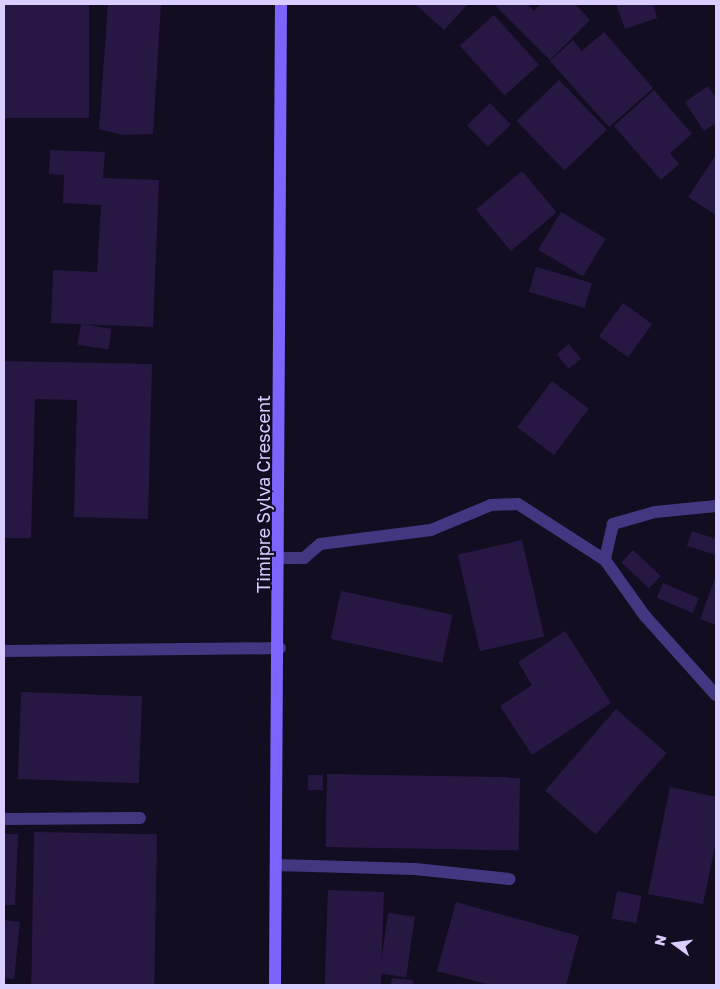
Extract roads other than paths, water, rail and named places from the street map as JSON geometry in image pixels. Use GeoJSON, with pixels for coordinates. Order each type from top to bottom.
{"type":"FeatureCollection","features":[{"type":"Feature","properties":{"kind":"street","name":"Timipre Sylva Crescent"},"geometry":{"type":"LineString","coordinates":[[275,985],[280,648],[281,4]]}},
{"type":"Feature","properties":{"kind":"street"},"geometry":{"type":"LineString","coordinates":[[280,558],[304,558],[320,544],[431,530],[491,505],[518,504],[605,560],[645,616],[716,695]]}},
{"type":"Feature","properties":{"kind":"street"},"geometry":{"type":"LineString","coordinates":[[605,560],[613,524],[655,512],[716,506]]}},
{"type":"Feature","properties":{"kind":"street"},"geometry":{"type":"LineString","coordinates":[[4,651],[280,648]]}},
{"type":"Feature","properties":{"kind":"street"},"geometry":{"type":"LineString","coordinates":[[4,819],[140,818]]}},
{"type":"Feature","properties":{"kind":"street"},"geometry":{"type":"LineString","coordinates":[[276,864],[415,869],[508,879]]}}]}
